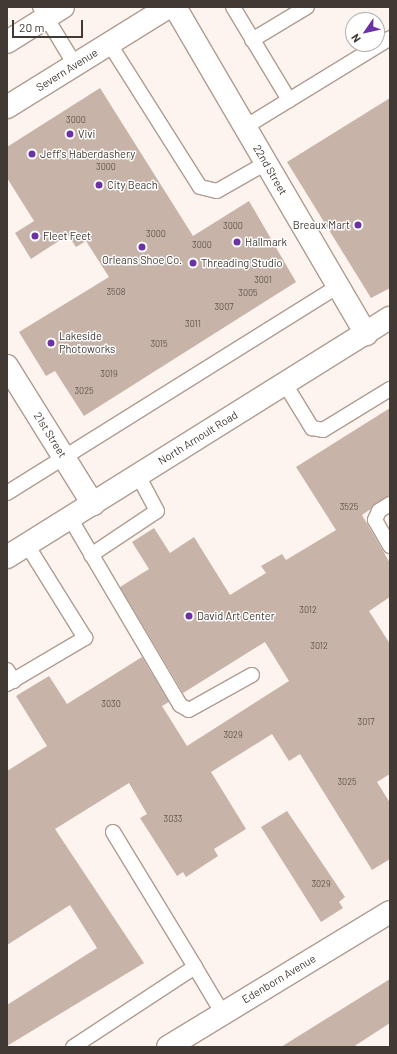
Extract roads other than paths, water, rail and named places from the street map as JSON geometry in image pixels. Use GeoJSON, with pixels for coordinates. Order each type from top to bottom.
{"type":"FeatureCollection","features":[{"type":"Feature","properties":{"kind":"street","name":"Severn Avenue"},"geometry":{"type":"LineString","coordinates":[[7,107],[168,7]]}},
{"type":"Feature","properties":{"kind":"street","name":"22nd Street"},"geometry":{"type":"LineString","coordinates":[[175,7],[366,334]]}},
{"type":"Feature","properties":{"kind":"street"},"geometry":{"type":"LineString","coordinates":[[7,42],[50,10]]}},
{"type":"Feature","properties":{"kind":"street","name":"North Arnoult Road"},"geometry":{"type":"LineString","coordinates":[[7,557],[390,318]]}},
{"type":"Feature","properties":{"kind":"street","name":"21st Street"},"geometry":{"type":"LineString","coordinates":[[10,376],[64,457],[93,504]]}},
{"type":"Feature","properties":{"kind":"street","name":"Edenborn Avenue"},"geometry":{"type":"LineString","coordinates":[[168,1047],[390,912]]}},
{"type":"Feature","properties":{"kind":"lane"},"geometry":{"type":"LineString","coordinates":[[232,7],[289,100]]}},
{"type":"Feature","properties":{"kind":"lane"},"geometry":{"type":"LineString","coordinates":[[252,40],[307,7]]}},
{"type":"Feature","properties":{"kind":"lane"},"geometry":{"type":"LineString","coordinates":[[50,10],[75,65]]}},
{"type":"Feature","properties":{"kind":"lane"},"geometry":{"type":"LineString","coordinates":[[245,127],[390,38]]}},
{"type":"Feature","properties":{"kind":"lane"},"geometry":{"type":"LineString","coordinates":[[109,43],[200,187],[218,191],[266,163]]}},
{"type":"Feature","properties":{"kind":"lane"},"geometry":{"type":"LineString","coordinates":[[7,493],[338,286]]}},
{"type":"Feature","properties":{"kind":"lane"},"geometry":{"type":"LineString","coordinates":[[285,384],[312,428],[323,430],[390,389]]}},
{"type":"Feature","properties":{"kind":"lane"},"geometry":{"type":"LineString","coordinates":[[91,555],[157,511],[138,476]]}},
{"type":"Feature","properties":{"kind":"lane"},"geometry":{"type":"LineString","coordinates":[[390,504],[379,511],[375,520],[390,546]]}},
{"type":"Feature","properties":{"kind":"lane"},"geometry":{"type":"LineString","coordinates":[[70,518],[180,705],[189,710],[252,675]]}},
{"type":"Feature","properties":{"kind":"lane"},"geometry":{"type":"LineString","coordinates":[[9,678],[85,638],[27,545]]}},
{"type":"Feature","properties":{"kind":"lane"},"geometry":{"type":"LineString","coordinates":[[113,832],[223,1014]]}},
{"type":"Feature","properties":{"kind":"lane"},"geometry":{"type":"LineString","coordinates":[[73,1047],[195,967]]}},
{"type":"Feature","properties":{"kind":"place","name":"Vivi"},"geometry":{"type":"Point","coordinates":[70,134]}},
{"type":"Feature","properties":{"kind":"place","name":"Jeff's Haberdashery"},"geometry":{"type":"Point","coordinates":[32,154]}},
{"type":"Feature","properties":{"kind":"place","name":"City Beach"},"geometry":{"type":"Point","coordinates":[99,185]}},
{"type":"Feature","properties":{"kind":"place","name":"Breaux Mart"},"geometry":{"type":"Point","coordinates":[358,225]}},
{"type":"Feature","properties":{"kind":"place","name":"Fleet Feet"},"geometry":{"type":"Point","coordinates":[35,236]}},
{"type":"Feature","properties":{"kind":"place","name":"Hallmark"},"geometry":{"type":"Point","coordinates":[237,242]}},
{"type":"Feature","properties":{"kind":"place","name":"Orleans Shoe Co."},"geometry":{"type":"Point","coordinates":[142,247]}},
{"type":"Feature","properties":{"kind":"place","name":"Threading Studio"},"geometry":{"type":"Point","coordinates":[193,263]}},
{"type":"Feature","properties":{"kind":"place","name":"Lakeside Photoworks"},"geometry":{"type":"Point","coordinates":[51,343]}},
{"type":"Feature","properties":{"kind":"place","name":"David Art Center"},"geometry":{"type":"Point","coordinates":[189,616]}}]}
